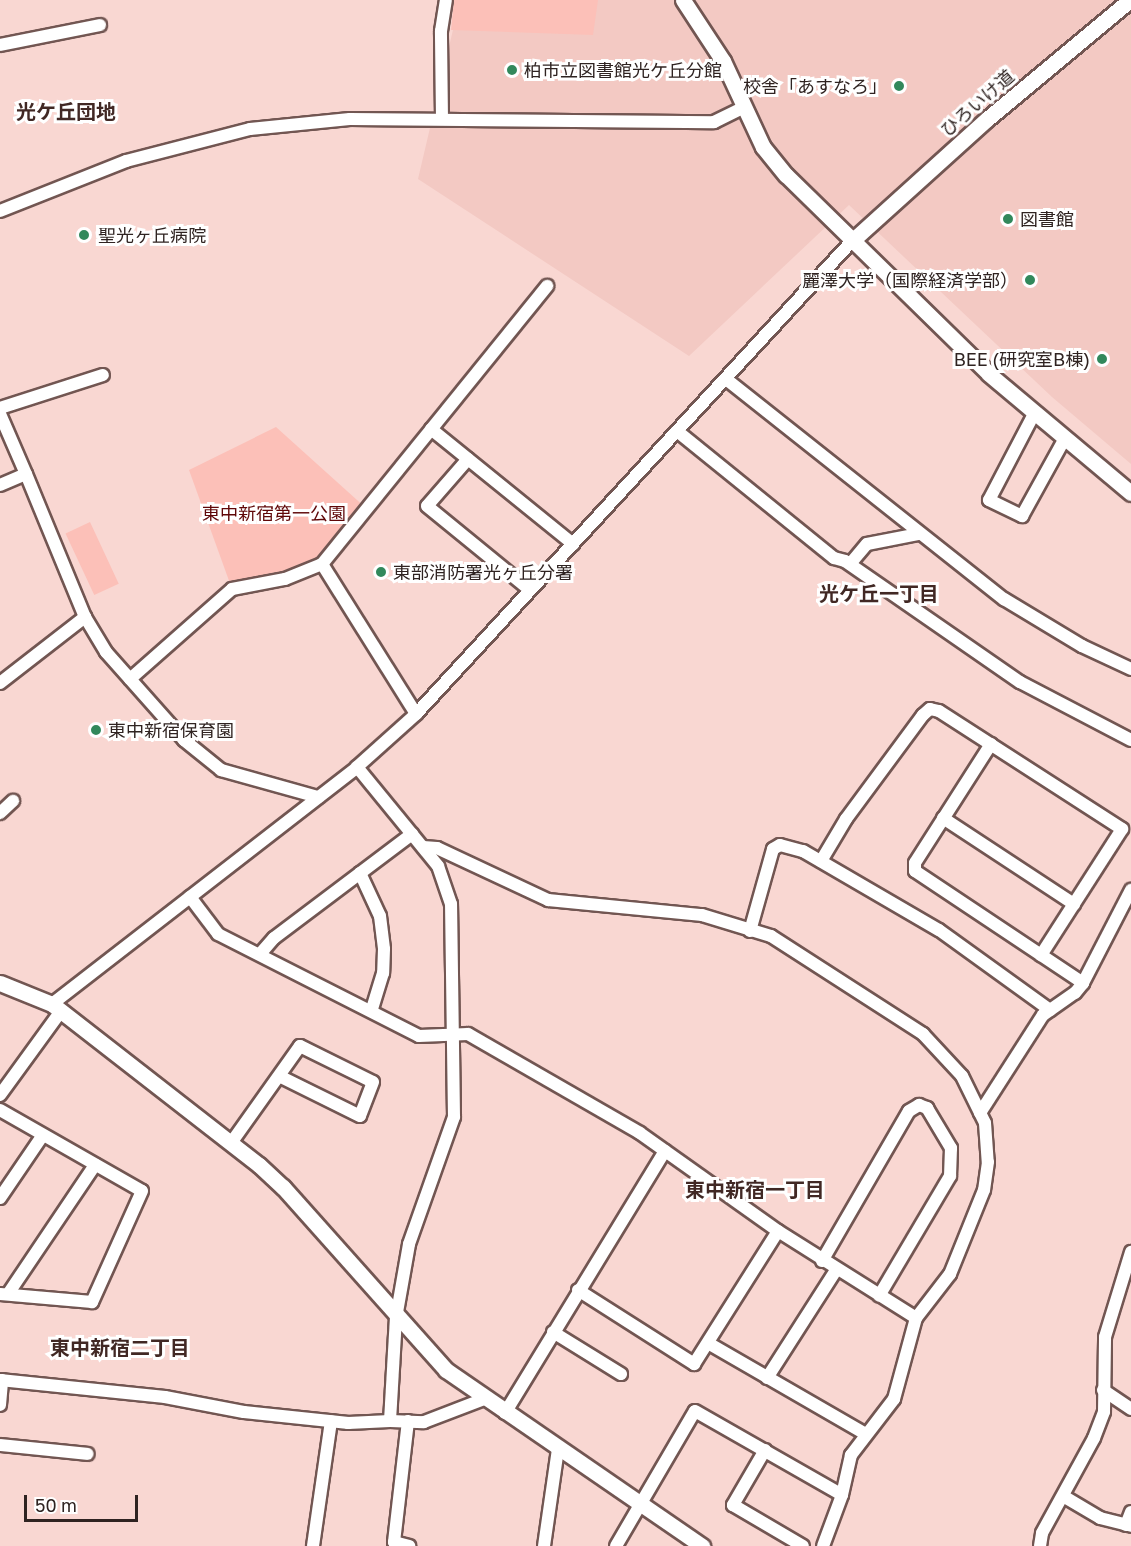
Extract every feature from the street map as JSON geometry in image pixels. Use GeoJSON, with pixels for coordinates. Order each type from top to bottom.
{"type":"FeatureCollection","features":[{"type":"Feature","properties":{"kind":"street"},"geometry":{"type":"LineString","coordinates":[[442,119],[441,31],[446,0]]}},
{"type":"Feature","properties":{"kind":"street"},"geometry":{"type":"LineString","coordinates":[[683,0],[723,61],[743,108],[779,168],[989,374],[1064,440],[1131,493]]}},
{"type":"Feature","properties":{"kind":"street","name":"ひろいけ道"},"geometry":{"type":"LineString","coordinates":[[854,240],[987,119],[1130,0]]}},
{"type":"Feature","properties":{"kind":"street"},"geometry":{"type":"LineString","coordinates":[[0,45],[100,25]]}},
{"type":"Feature","properties":{"kind":"street"},"geometry":{"type":"LineString","coordinates":[[0,211],[126,161],[215,135],[350,119],[714,122],[743,108]]}},
{"type":"Feature","properties":{"kind":"street"},"geometry":{"type":"LineString","coordinates":[[0,1095],[56,1007],[190,897],[357,767],[416,714],[854,240]]}},
{"type":"Feature","properties":{"kind":"street"},"geometry":{"type":"LineString","coordinates":[[130,679],[232,590],[285,579],[322,564],[547,286]]}},
{"type":"Feature","properties":{"kind":"street"},"geometry":{"type":"LineString","coordinates":[[0,408],[103,375]]}},
{"type":"Feature","properties":{"kind":"street"},"geometry":{"type":"LineString","coordinates":[[726,379],[1004,600],[1131,669]]}},
{"type":"Feature","properties":{"kind":"street"},"geometry":{"type":"LineString","coordinates":[[0,414],[85,617],[106,652],[184,740],[221,770],[318,797]]}},
{"type":"Feature","properties":{"kind":"street"},"geometry":{"type":"LineString","coordinates":[[1034,414],[989,500],[1022,516],[1064,440]]}},
{"type":"Feature","properties":{"kind":"street"},"geometry":{"type":"LineString","coordinates":[[431,429],[573,544]]}},
{"type":"Feature","properties":{"kind":"street"},"geometry":{"type":"LineString","coordinates":[[677,431],[834,558],[850,564],[1020,682],[1131,740]]}},
{"type":"Feature","properties":{"kind":"street"},"geometry":{"type":"LineString","coordinates":[[468,459],[427,506],[530,590]]}},
{"type":"Feature","properties":{"kind":"street"},"geometry":{"type":"LineString","coordinates":[[0,485],[26,474]]}},
{"type":"Feature","properties":{"kind":"street"},"geometry":{"type":"LineString","coordinates":[[850,564],[867,544],[919,534]]}},
{"type":"Feature","properties":{"kind":"street"},"geometry":{"type":"LineString","coordinates":[[322,564],[416,714]]}},
{"type":"Feature","properties":{"kind":"street"},"geometry":{"type":"LineString","coordinates":[[0,683],[85,617]]}},
{"type":"Feature","properties":{"kind":"street"},"geometry":{"type":"LineString","coordinates":[[821,861],[846,819],[930,709],[991,744],[1122,830],[1041,955]]}},
{"type":"Feature","properties":{"kind":"street"},"geometry":{"type":"LineString","coordinates":[[991,744],[915,863],[915,871],[1083,982]]}},
{"type":"Feature","properties":{"kind":"street"},"geometry":{"type":"LineString","coordinates":[[357,767],[423,847],[446,883],[451,904],[450,1035],[454,1117],[409,1244],[396,1318],[390,1421]]}},
{"type":"Feature","properties":{"kind":"street"},"geometry":{"type":"LineString","coordinates":[[0,813],[13,801]]}},
{"type":"Feature","properties":{"kind":"street"},"geometry":{"type":"LineString","coordinates":[[944,818],[1074,904]]}},
{"type":"Feature","properties":{"kind":"street"},"geometry":{"type":"LineString","coordinates":[[260,954],[274,938],[412,834]]}},
{"type":"Feature","properties":{"kind":"street"},"geometry":{"type":"LineString","coordinates":[[750,931],[773,849],[780,845],[821,861],[939,930],[1050,1010]]}},
{"type":"Feature","properties":{"kind":"street"},"geometry":{"type":"LineString","coordinates":[[423,847],[437,848],[548,900],[702,915],[771,936],[922,1034],[962,1076],[980,1113],[988,1162],[984,1190],[950,1274],[916,1318],[894,1399],[881,1420],[864,1433],[851,1455],[842,1495],[823,1546]]}},
{"type":"Feature","properties":{"kind":"street"},"geometry":{"type":"LineString","coordinates":[[360,873],[380,916],[384,949],[381,982],[372,1009]]}},
{"type":"Feature","properties":{"kind":"street"},"geometry":{"type":"LineString","coordinates":[[980,1113],[1050,1010],[1075,993],[1083,982],[1131,890]]}},
{"type":"Feature","properties":{"kind":"street"},"geometry":{"type":"LineString","coordinates":[[190,897],[218,934],[372,1009],[419,1036],[468,1034],[665,1151],[778,1232],[916,1318]]}},
{"type":"Feature","properties":{"kind":"street"},"geometry":{"type":"LineString","coordinates":[[0,984],[56,1007],[231,1143],[283,1187],[396,1318],[446,1370],[484,1399],[702,1546]]}},
{"type":"Feature","properties":{"kind":"street"},"geometry":{"type":"LineString","coordinates":[[231,1143],[300,1046],[372,1082],[360,1116],[279,1076]]}},
{"type":"Feature","properties":{"kind":"street"},"geometry":{"type":"LineString","coordinates":[[822,1261],[909,1112],[919,1105],[927,1108],[951,1148],[950,1176],[879,1296]]}},
{"type":"Feature","properties":{"kind":"street"},"geometry":{"type":"LineString","coordinates":[[0,1110],[142,1191],[92,1302],[4,1294]]}},
{"type":"Feature","properties":{"kind":"street"},"geometry":{"type":"LineString","coordinates":[[0,1198],[43,1135]]}},
{"type":"Feature","properties":{"kind":"street"},"geometry":{"type":"LineString","coordinates":[[505,1413],[578,1290],[665,1151]]}},
{"type":"Feature","properties":{"kind":"street"},"geometry":{"type":"LineString","coordinates":[[4,1294],[95,1165]]}},
{"type":"Feature","properties":{"kind":"street"},"geometry":{"type":"LineString","coordinates":[[578,1290],[694,1364],[778,1232]]}},
{"type":"Feature","properties":{"kind":"street"},"geometry":{"type":"LineString","coordinates":[[1040,1546],[1042,1533],[1095,1438],[1104,1412],[1105,1337],[1131,1252]]}},
{"type":"Feature","properties":{"kind":"street"},"geometry":{"type":"LineString","coordinates":[[767,1378],[836,1270]]}},
{"type":"Feature","properties":{"kind":"street"},"geometry":{"type":"LineString","coordinates":[[553,1332],[621,1374]]}},
{"type":"Feature","properties":{"kind":"street"},"geometry":{"type":"LineString","coordinates":[[708,1343],[864,1433]]}},
{"type":"Feature","properties":{"kind":"street"},"geometry":{"type":"LineString","coordinates":[[0,1405],[1,1380],[165,1397],[233,1411],[331,1421],[424,1422],[484,1399]]}},
{"type":"Feature","properties":{"kind":"street"},"geometry":{"type":"LineString","coordinates":[[1103,1390],[1131,1409]]}},
{"type":"Feature","properties":{"kind":"street"},"geometry":{"type":"LineString","coordinates":[[616,1546],[695,1411],[842,1495]]}},
{"type":"Feature","properties":{"kind":"street"},"geometry":{"type":"LineString","coordinates":[[313,1546],[331,1421]]}},
{"type":"Feature","properties":{"kind":"street"},"geometry":{"type":"LineString","coordinates":[[408,1421],[394,1542],[409,1546]]}},
{"type":"Feature","properties":{"kind":"street"},"geometry":{"type":"LineString","coordinates":[[0,1445],[88,1454]]}},
{"type":"Feature","properties":{"kind":"street"},"geometry":{"type":"LineString","coordinates":[[544,1546],[558,1449]]}},
{"type":"Feature","properties":{"kind":"street"},"geometry":{"type":"LineString","coordinates":[[765,1450],[733,1505],[803,1546]]}},
{"type":"Feature","properties":{"kind":"street"},"geometry":{"type":"LineString","coordinates":[[1063,1496],[1100,1518],[1128,1525],[1131,1512]]}},
{"type":"Feature","properties":{"kind":"shaded area","name":"麗澤大学（国際経済学部）"},"geometry":{"type":"Polygon","coordinates":[[[460,0],[1131,0],[1131,464],[1052,397],[849,205],[689,356],[418,179],[460,0]]]}},
{"type":"Feature","properties":{"kind":"green space"},"geometry":{"type":"Polygon","coordinates":[[[454,0],[598,0],[593,35],[451,30],[454,0]]]}},
{"type":"Feature","properties":{"kind":"green space","name":"東中新宿第一公園"},"geometry":{"type":"Polygon","coordinates":[[[276,427],[367,509],[322,564],[232,589],[189,470],[276,427]]]}},
{"type":"Feature","properties":{"kind":"green space"},"geometry":{"type":"Polygon","coordinates":[[[90,522],[119,584],[94,595],[66,533],[90,522]]]}},
{"type":"Feature","properties":{"kind":"place","name":"柏市立図書館光ケ丘分館"},"geometry":{"type":"Point","coordinates":[512,70]}},
{"type":"Feature","properties":{"kind":"place","name":"校舎「あすなろ」"},"geometry":{"type":"Point","coordinates":[899,86]}},
{"type":"Feature","properties":{"kind":"place","name":"図書館"},"geometry":{"type":"Point","coordinates":[1008,219]}},
{"type":"Feature","properties":{"kind":"place","name":"聖光ヶ丘病院"},"geometry":{"type":"Point","coordinates":[84,235]}},
{"type":"Feature","properties":{"kind":"place","name":"麗澤大学（国際経済学部）"},"geometry":{"type":"Point","coordinates":[1030,280]}},
{"type":"Feature","properties":{"kind":"place","name":"BEE (研究室B棟)"},"geometry":{"type":"Point","coordinates":[1102,359]}},
{"type":"Feature","properties":{"kind":"place","name":"東部消防署光ヶ丘分署"},"geometry":{"type":"Point","coordinates":[381,572]}},
{"type":"Feature","properties":{"kind":"place","name":"東中新宿保育園"},"geometry":{"type":"Point","coordinates":[96,730]}},
{"type":"Feature","properties":{"kind":"district","name":"光ケ丘団地"},"geometry":{"type":"Point","coordinates":[66,111]}},
{"type":"Feature","properties":{"kind":"district","name":"光ケ丘一丁目"},"geometry":{"type":"Point","coordinates":[879,593]}},
{"type":"Feature","properties":{"kind":"district","name":"東中新宿一丁目"},"geometry":{"type":"Point","coordinates":[755,1189]}},
{"type":"Feature","properties":{"kind":"district","name":"東中新宿二丁目"},"geometry":{"type":"Point","coordinates":[120,1347]}}]}
